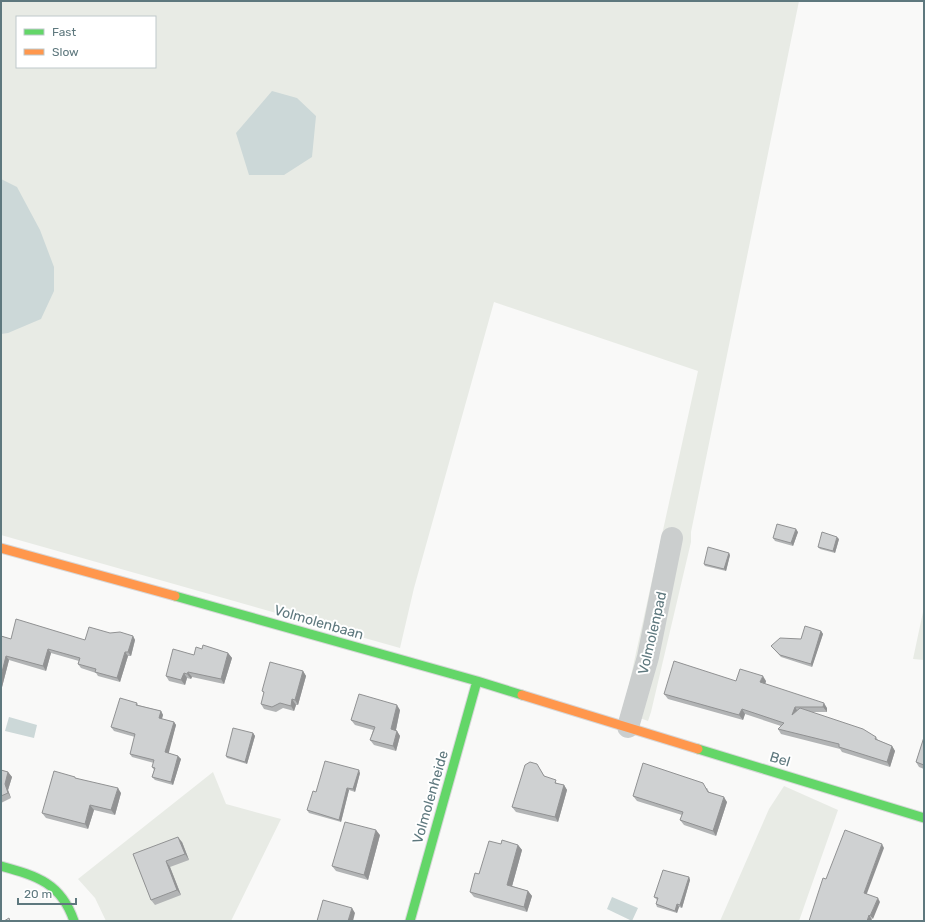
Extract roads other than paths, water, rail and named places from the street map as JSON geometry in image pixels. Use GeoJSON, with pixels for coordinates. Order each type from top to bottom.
{"type":"FeatureCollection","features":[{"type":"Feature","properties":{"kind":"street","name":"Volmolenpad"},"geometry":{"type":"LineString","coordinates":[[628,727],[648,657],[672,538]]}},
{"type":"Feature","properties":{"kind":"street","name":"Volmolenbaan"},"geometry":{"type":"LineString","coordinates":[[1,548],[477,681],[628,727]]}},
{"type":"Feature","properties":{"kind":"street","name":"Volmolenheide"},"geometry":{"type":"LineString","coordinates":[[410,921],[477,681]]}},
{"type":"Feature","properties":{"kind":"street","name":"Bel"},"geometry":{"type":"LineString","coordinates":[[628,727],[924,818]]}},
{"type":"Feature","properties":{"kind":"street"},"geometry":{"type":"LineString","coordinates":[[1,866],[38,878],[57,889],[72,911],[74,921]]}}]}
